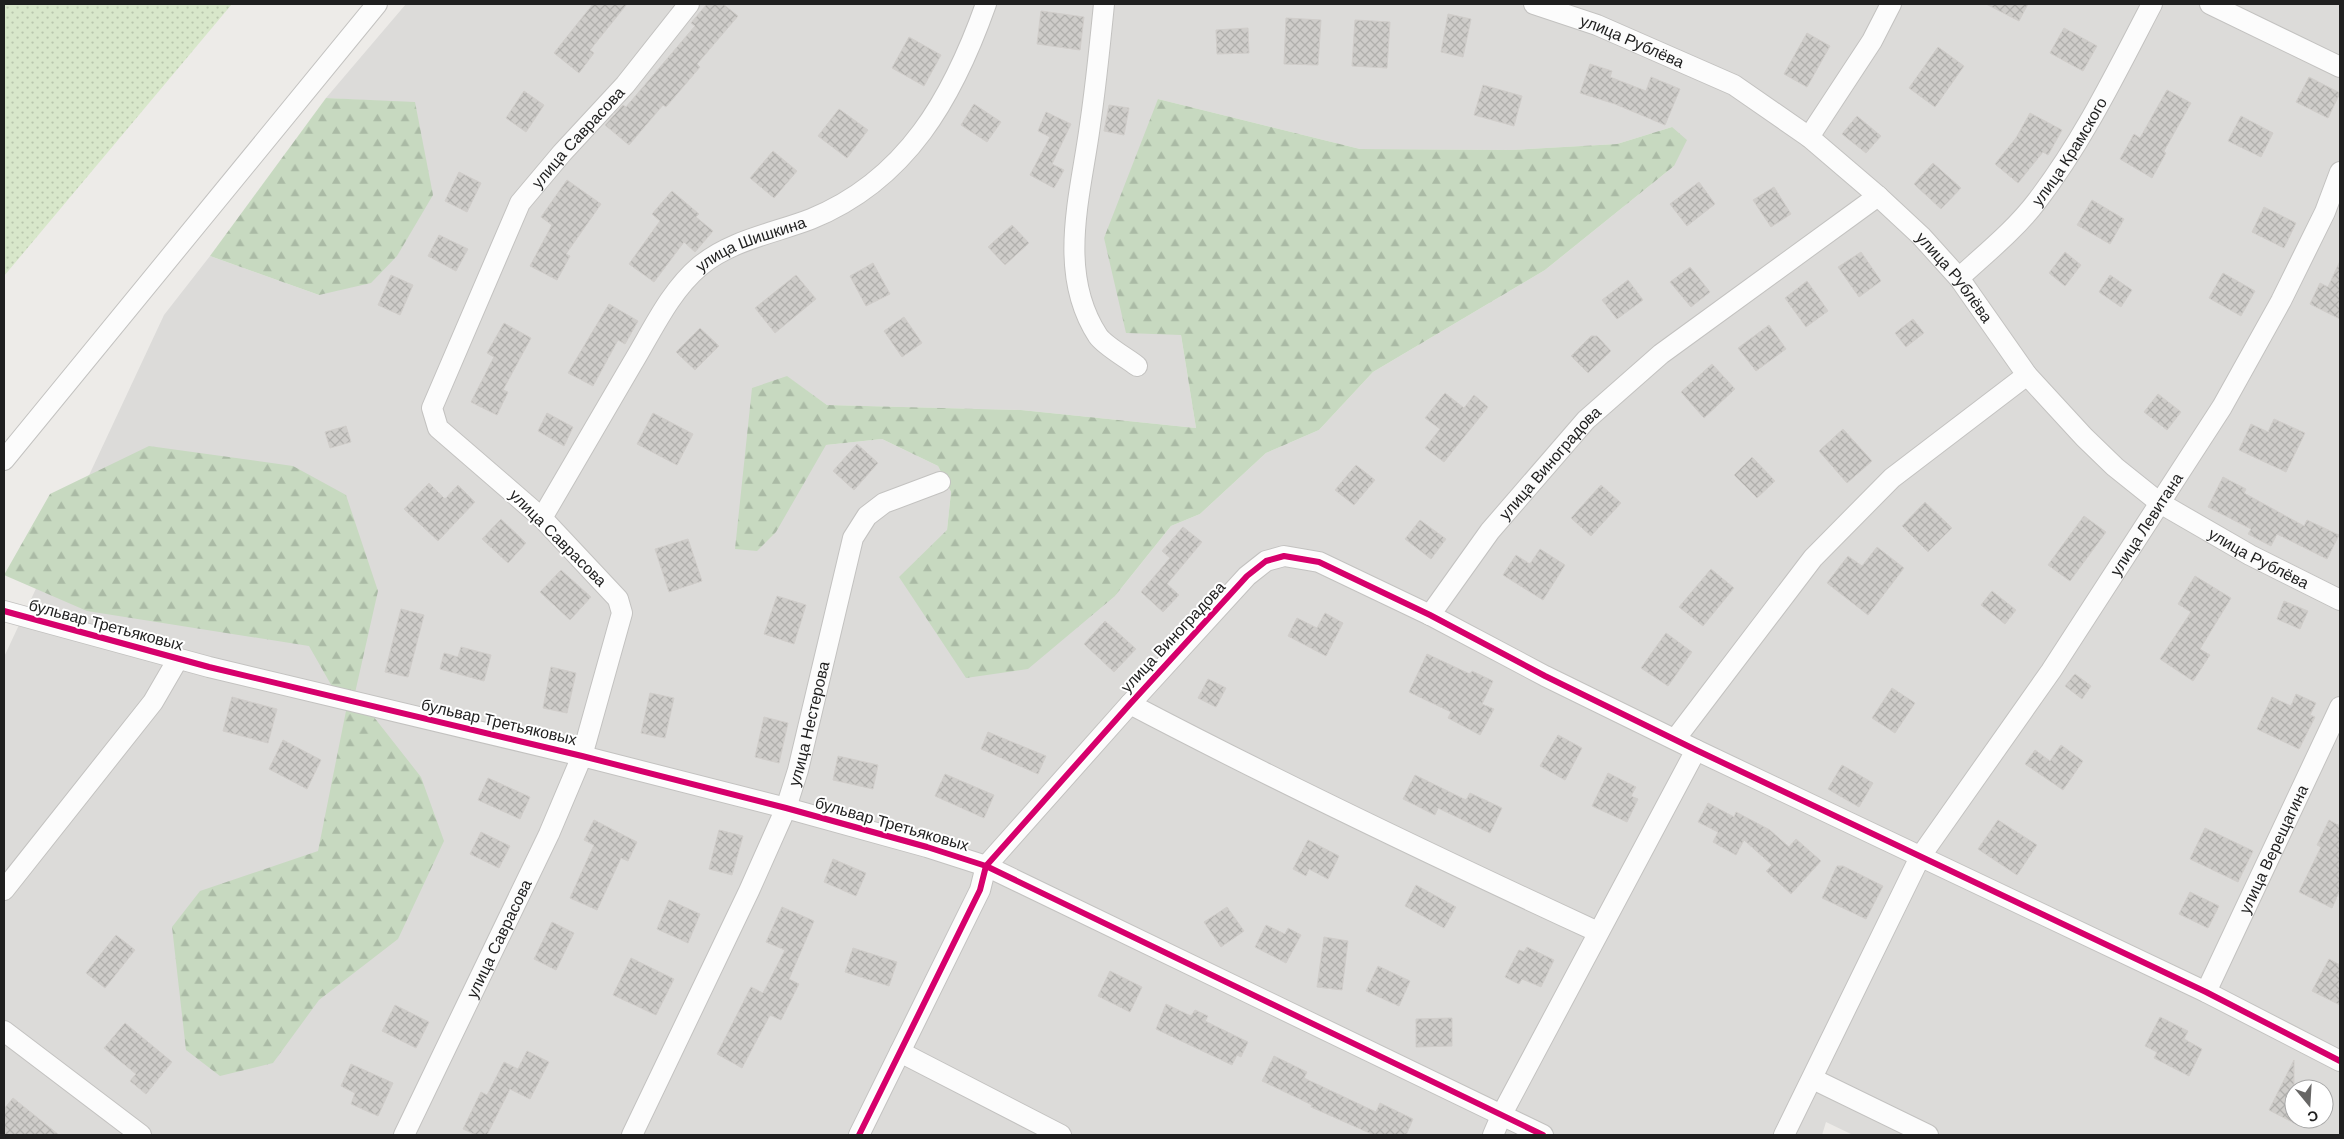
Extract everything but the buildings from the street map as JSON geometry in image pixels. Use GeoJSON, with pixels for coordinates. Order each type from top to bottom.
{"type":"FeatureCollection","features":[{"type":"Feature","properties":{"kind":"street"},"geometry":{"type":"LineString","coordinates":[[4,460],[377,4]]}},
{"type":"Feature","properties":{"kind":"street","name":"улица Саврасова"},"geometry":{"type":"LineString","coordinates":[[404,1135],[548,834],[582,756],[622,613],[618,599],[542,518],[438,428],[432,408],[520,203],[562,153],[625,85],[689,4]]}},
{"type":"Feature","properties":{"kind":"street","name":"улица Шишкина"},"geometry":{"type":"LineString","coordinates":[[542,518],[671,298],[700,266],[725,250],[813,218],[859,194],[895,166],[922,134],[945,98],[986,4]]}},
{"type":"Feature","properties":{"kind":"street"},"geometry":{"type":"LineString","coordinates":[[1104,4],[1090,125],[1074,232],[1074,268],[1084,307],[1099,338],[1137,366]]}},
{"type":"Feature","properties":{"kind":"street","name":"улица Рублёва"},"geometry":{"type":"LineString","coordinates":[[1534,4],[1597,25],[1734,85],[1809,137],[1921,236],[1959,278],[2027,375],[2084,437],[2115,467],[2160,503],[2250,555],[2340,600]]}},
{"type":"Feature","properties":{"kind":"street"},"geometry":{"type":"LineString","coordinates":[[1809,137],[1872,40],[1892,4]]}},
{"type":"Feature","properties":{"kind":"street","name":"улица Крамского"},"geometry":{"type":"LineString","coordinates":[[1959,278],[2037,202],[2070,153],[2112,81],[2152,4]]}},
{"type":"Feature","properties":{"kind":"street"},"geometry":{"type":"LineString","coordinates":[[2210,4],[2340,67]]}},
{"type":"Feature","properties":{"kind":"street","name":"улица Левитана"},"geometry":{"type":"LineString","coordinates":[[1784,1135],[1920,857],[2051,670],[2222,407],[2281,301],[2325,212],[2340,172]]}},
{"type":"Feature","properties":{"kind":"street","name":"улица Виноградова"},"geometry":{"type":"LineString","coordinates":[[986,866],[1247,576],[1266,561],[1284,556],[1319,562],[1430,615],[1490,531],[1586,420],[1661,354],[1878,196]]}},
{"type":"Feature","properties":{"kind":"street"},"geometry":{"type":"LineString","coordinates":[[1676,738],[1813,558],[1892,478],[2027,375]]}},
{"type":"Feature","properties":{"kind":"street","name":"улица Нестерова"},"geometry":{"type":"LineString","coordinates":[[632,1135],[749,891],[786,808],[798,770],[852,538],[866,516],[884,503],[940,482]]}},
{"type":"Feature","properties":{"kind":"street","name":"бульвар Третьяковых"},"geometry":{"type":"LineString","coordinates":[[4,610],[178,659],[582,756],[786,808],[927,847],[986,866],[1543,1135]]}},
{"type":"Feature","properties":{"kind":"street"},"geometry":{"type":"LineString","coordinates":[[1430,615],[1545,676],[1676,738],[1696,750],[2206,992],[2340,1062]]}},
{"type":"Feature","properties":{"kind":"street"},"geometry":{"type":"LineString","coordinates":[[4,890],[153,702],[178,659]]}},
{"type":"Feature","properties":{"kind":"street"},"geometry":{"type":"LineString","coordinates":[[1130,704],[1276,780],[1598,932]]}},
{"type":"Feature","properties":{"kind":"street","name":"улица Верещагина"},"geometry":{"type":"LineString","coordinates":[[2206,992],[2340,708]]}},
{"type":"Feature","properties":{"kind":"street"},"geometry":{"type":"LineString","coordinates":[[1494,1135],[1502,1114],[1696,750]]}},
{"type":"Feature","properties":{"kind":"street"},"geometry":{"type":"LineString","coordinates":[[859,1135],[980,890],[986,866]]}},
{"type":"Feature","properties":{"kind":"street"},"geometry":{"type":"LineString","coordinates":[[4,1031],[141,1135]]}},
{"type":"Feature","properties":{"kind":"street"},"geometry":{"type":"LineString","coordinates":[[900,1052],[1061,1135]]}},
{"type":"Feature","properties":{"kind":"street"},"geometry":{"type":"LineString","coordinates":[[1813,1079],[1928,1135]]}},
{"type":"Feature","properties":{"kind":"shaded area"},"geometry":{"type":"Polygon","coordinates":[[[406,4],[2340,4],[2340,1135],[1853,1135],[1826,1122],[1822,1135],[4,1135],[4,657],[164,315],[210,256],[319,295],[415,103],[326,98],[406,4]],[[1158,99],[1181,335],[1196,428],[1021,410],[827,405],[786,376],[826,445],[882,439],[938,466],[951,492],[947,530],[1115,596],[1171,526],[1200,514],[1266,453],[1319,430],[1373,372],[1545,270],[1674,166],[1672,127],[1617,144],[1512,150],[1360,149],[1158,99]]]}},
{"type":"Feature","properties":{"kind":"green space"},"geometry":{"type":"Polygon","coordinates":[[[4,4],[232,4],[4,276],[4,4]]]}},
{"type":"Feature","properties":{"kind":"green space"},"geometry":{"type":"Polygon","coordinates":[[[326,98],[415,102],[433,195],[397,256],[371,283],[319,295],[210,256],[326,98]]]}},
{"type":"Feature","properties":{"kind":"green space"},"geometry":{"type":"Polygon","coordinates":[[[1158,99],[1360,149],[1512,150],[1617,144],[1672,127],[1687,140],[1674,166],[1545,270],[1373,372],[1319,430],[1266,453],[1200,514],[1171,526],[1115,596],[1028,669],[966,678],[899,577],[947,530],[951,492],[938,466],[882,439],[826,445],[776,532],[757,551],[735,549],[752,388],[787,376],[827,405],[1021,410],[1196,428],[1181,335],[1126,333],[1104,238],[1158,99]]]}},
{"type":"Feature","properties":{"kind":"green space"},"geometry":{"type":"Polygon","coordinates":[[[149,446],[293,466],[346,495],[378,591],[355,693],[421,777],[444,841],[398,939],[319,1000],[273,1063],[220,1076],[186,1050],[172,927],[200,891],[318,851],[346,711],[309,646],[87,611],[4,575],[50,494],[149,446]]]}},
{"type":"Feature","properties":{"kind":"cycle path"},"geometry":{"type":"LineString","coordinates":[[859,1135],[980,890],[986,866],[1247,576],[1266,561],[1284,556],[1319,562],[1430,615],[1545,676],[1696,750],[2206,992],[2340,1061]]}},
{"type":"Feature","properties":{"kind":"cycle path"},"geometry":{"type":"LineString","coordinates":[[4,611],[209,667],[582,756],[786,808],[927,847],[986,866],[1543,1135]]}}]}
